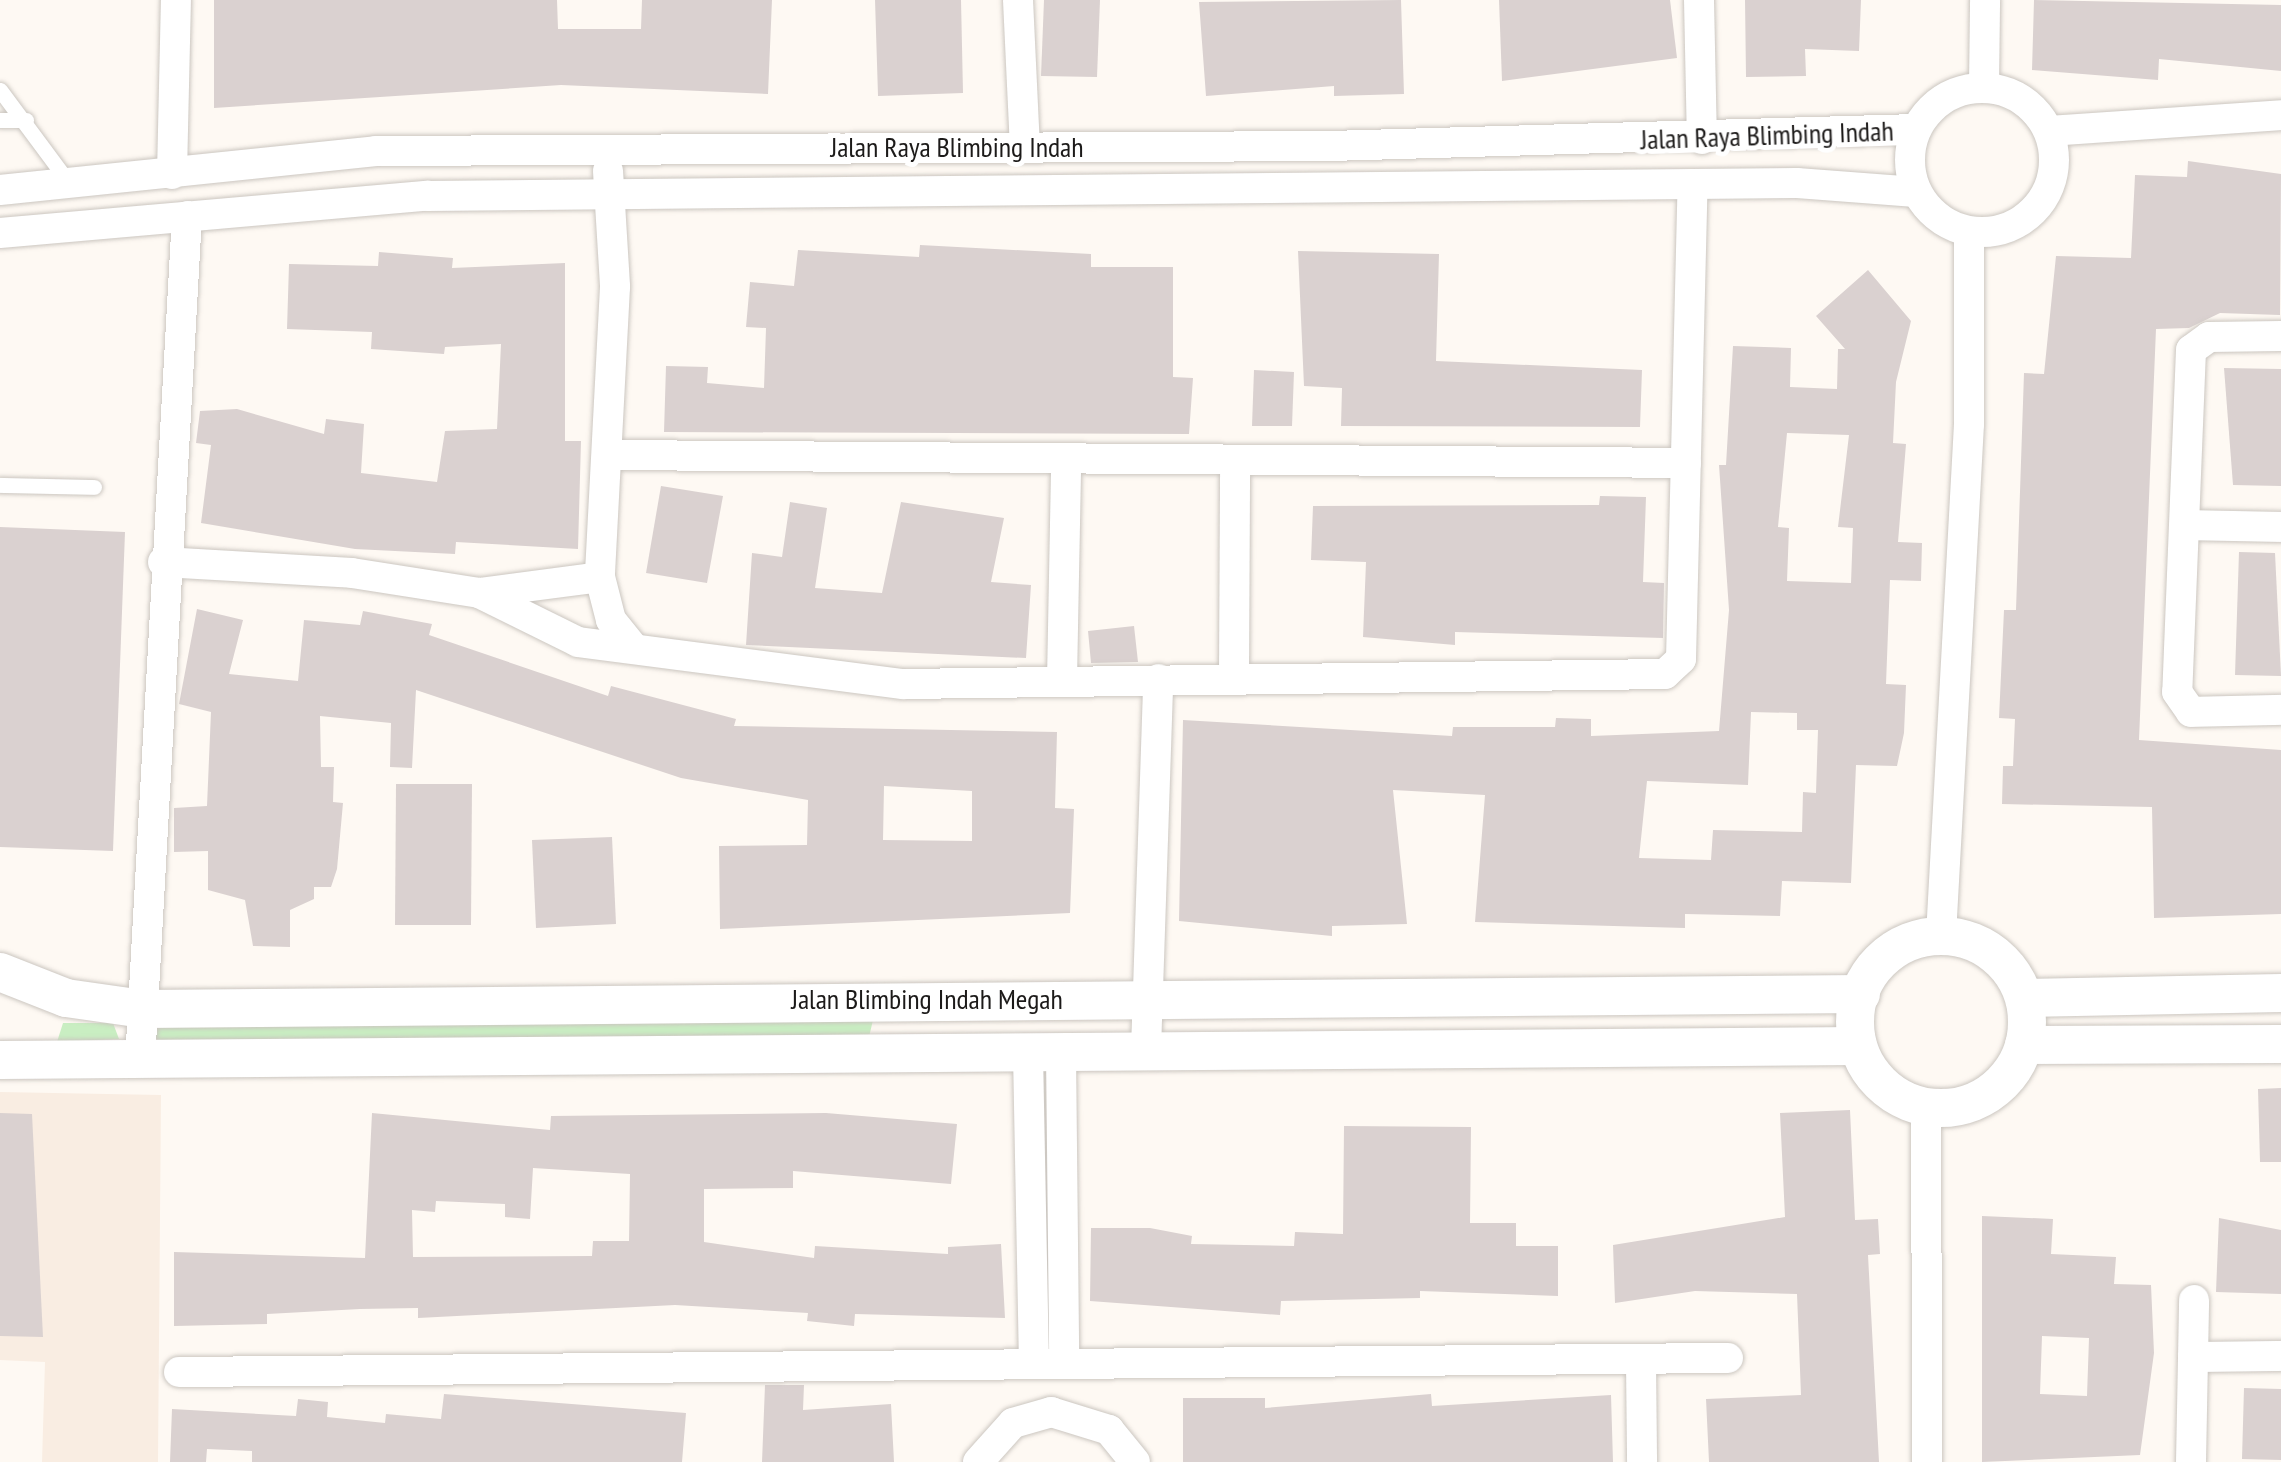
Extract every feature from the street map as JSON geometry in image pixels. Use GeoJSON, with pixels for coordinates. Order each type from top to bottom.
{"type":"FeatureCollection","features":[{"type":"Feature","properties":{"kind":"street"},"geometry":{"type":"LineString","coordinates":[[172,174],[176,0]]}},
{"type":"Feature","properties":{"kind":"street"},"geometry":{"type":"LineString","coordinates":[[1018,0],[1025,147]]}},
{"type":"Feature","properties":{"kind":"street"},"geometry":{"type":"LineString","coordinates":[[1699,0],[1702,139]]}},
{"type":"Feature","properties":{"kind":"street"},"geometry":{"type":"LineString","coordinates":[[1984,88],[1985,0]]}},
{"type":"Feature","properties":{"kind":"street"},"geometry":{"type":"LineString","coordinates":[[1984,88],[2022,101],[2049,131],[2054,170],[2039,206],[2008,228],[1969,232],[1938,218],[1916,192],[1916,129],[1944,98],[1984,88]]}},
{"type":"Feature","properties":{"kind":"street"},"geometry":{"type":"LineString","coordinates":[[2049,131],[2281,115]]}},
{"type":"Feature","properties":{"kind":"street","name":"Jalan Raya Blimbing Indah"},"geometry":{"type":"LineString","coordinates":[[0,190],[376,151],[1702,139],[1916,129]]}},
{"type":"Feature","properties":{"kind":"street"},"geometry":{"type":"LineString","coordinates":[[607,148],[606,455],[600,577],[611,620],[632,646]]}},
{"type":"Feature","properties":{"kind":"street"},"geometry":{"type":"LineString","coordinates":[[479,593],[552,634],[903,684],[1234,675],[1542,680],[1665,674],[1681,659],[1693,184]]}},
{"type":"Feature","properties":{"kind":"street","name":"Jalan Raya Blimbing Indah"},"geometry":{"type":"LineString","coordinates":[[0,233],[188,216],[609,192],[1693,184],[1916,192]]}},
{"type":"Feature","properties":{"kind":"street"},"geometry":{"type":"LineString","coordinates":[[140,1062],[163,562],[188,216]]}},
{"type":"Feature","properties":{"kind":"street"},"geometry":{"type":"LineString","coordinates":[[1941,936],[1968,424],[1969,232]]}},
{"type":"Feature","properties":{"kind":"street"},"geometry":{"type":"LineString","coordinates":[[2281,336],[2209,337],[2193,346],[2178,696],[2191,712],[2281,710]]}},
{"type":"Feature","properties":{"kind":"street"},"geometry":{"type":"LineString","coordinates":[[606,455],[1066,465],[1686,463]]}},
{"type":"Feature","properties":{"kind":"street"},"geometry":{"type":"LineString","coordinates":[[1234,675],[1235,462]]}},
{"type":"Feature","properties":{"kind":"street"},"geometry":{"type":"LineString","coordinates":[[1062,680],[1066,465]]}},
{"type":"Feature","properties":{"kind":"street"},"geometry":{"type":"LineString","coordinates":[[2186,525],[2281,527]]}},
{"type":"Feature","properties":{"kind":"street"},"geometry":{"type":"LineString","coordinates":[[163,562],[352,573],[479,593],[600,577]]}},
{"type":"Feature","properties":{"kind":"street"},"geometry":{"type":"LineString","coordinates":[[1146,1050],[1158,680]]}},
{"type":"Feature","properties":{"kind":"street"},"geometry":{"type":"LineString","coordinates":[[1941,936],[1994,952],[2026,998],[2024,1045],[2006,1079],[1983,1097],[1926,1106],[1883,1086],[1858,1046],[1860,994],[1897,948],[1941,936]]}},
{"type":"Feature","properties":{"kind":"street","name":"Jalan Blimbing Indah Megah"},"geometry":{"type":"LineString","coordinates":[[0,972],[66,998],[143,1009],[912,999],[1860,994]]}},
{"type":"Feature","properties":{"kind":"street"},"geometry":{"type":"LineString","coordinates":[[2026,998],[2281,993]]}},
{"type":"Feature","properties":{"kind":"street"},"geometry":{"type":"LineString","coordinates":[[910,1056],[912,999]]}},
{"type":"Feature","properties":{"kind":"street"},"geometry":{"type":"LineString","coordinates":[[2024,1045],[2281,1044]]}},
{"type":"Feature","properties":{"kind":"street","name":"Jalan Blimbing Indah Megah"},"geometry":{"type":"LineString","coordinates":[[0,1060],[140,1062],[1858,1046]]}},
{"type":"Feature","properties":{"kind":"street"},"geometry":{"type":"LineString","coordinates":[[1044,1052],[1052,1412]]}},
{"type":"Feature","properties":{"kind":"street"},"geometry":{"type":"LineString","coordinates":[[1926,1106],[1927,1462]]}},
{"type":"Feature","properties":{"kind":"street"},"geometry":{"type":"LineString","coordinates":[[2191,1462],[2194,1300]]}},
{"type":"Feature","properties":{"kind":"street"},"geometry":{"type":"LineString","coordinates":[[2193,1358],[2281,1356]]}},
{"type":"Feature","properties":{"kind":"street"},"geometry":{"type":"LineString","coordinates":[[180,1372],[1728,1358]]}},
{"type":"Feature","properties":{"kind":"street"},"geometry":{"type":"LineString","coordinates":[[1641,1361],[1642,1462]]}},
{"type":"Feature","properties":{"kind":"street"},"geometry":{"type":"LineString","coordinates":[[978,1462],[1013,1423],[1052,1412],[1109,1430],[1135,1462]]}},
{"type":"Feature","properties":{"kind":"lane"},"geometry":{"type":"LineString","coordinates":[[0,90],[26,120],[70,185]]}},
{"type":"Feature","properties":{"kind":"lane"},"geometry":{"type":"LineString","coordinates":[[0,120],[26,120]]}},
{"type":"Feature","properties":{"kind":"lane"},"geometry":{"type":"LineString","coordinates":[[0,485],[94,487]]}},
{"type":"Feature","properties":{"kind":"shaded area"},"geometry":{"type":"Polygon","coordinates":[[[0,1092],[161,1095],[158,1462],[42,1462],[45,1362],[0,1360],[0,1092]]]}},
{"type":"Feature","properties":{"kind":"green space"},"geometry":{"type":"Polygon","coordinates":[[[873,1020],[869,1037],[166,1046],[154,1039],[158,1024],[873,1020]]]}},
{"type":"Feature","properties":{"kind":"green space"},"geometry":{"type":"Polygon","coordinates":[[[63,1023],[113,1023],[119,1039],[57,1042],[63,1023]]]}},
{"type":"Feature","properties":{"kind":"building"},"geometry":{"type":"Polygon","coordinates":[[[214,0],[557,0],[558,29],[641,29],[642,0],[772,0],[768,94],[561,85],[214,108],[214,0]]]}},
{"type":"Feature","properties":{"kind":"building"},"geometry":{"type":"Polygon","coordinates":[[[875,0],[961,0],[963,93],[878,96],[875,0]]]}},
{"type":"Feature","properties":{"kind":"building"},"geometry":{"type":"Polygon","coordinates":[[[1044,0],[1100,0],[1097,77],[1041,76],[1044,0]]]}},
{"type":"Feature","properties":{"kind":"building"},"geometry":{"type":"Polygon","coordinates":[[[1401,0],[1404,94],[1334,96],[1334,86],[1206,96],[1199,2],[1401,0]]]}},
{"type":"Feature","properties":{"kind":"building"},"geometry":{"type":"Polygon","coordinates":[[[1499,0],[1670,0],[1677,58],[1502,81],[1499,0]]]}},
{"type":"Feature","properties":{"kind":"building"},"geometry":{"type":"Polygon","coordinates":[[[1745,0],[1861,0],[1859,51],[1805,49],[1806,76],[1746,77],[1745,0]]]}},
{"type":"Feature","properties":{"kind":"building"},"geometry":{"type":"Polygon","coordinates":[[[2034,0],[2281,5],[2281,71],[2159,59],[2158,80],[2032,70],[2034,0]]]}},
{"type":"Feature","properties":{"kind":"building"},"geometry":{"type":"Polygon","coordinates":[[[2188,161],[2281,174],[2280,315],[2220,313],[2189,328],[2156,329],[2139,740],[2281,750],[2281,914],[2154,918],[2152,807],[2002,804],[2003,766],[2013,766],[2015,719],[1999,718],[2004,610],[2016,610],[2024,373],[2044,374],[2056,256],[2131,258],[2135,175],[2187,177],[2188,161]]]}},
{"type":"Feature","properties":{"kind":"building"},"geometry":{"type":"Polygon","coordinates":[[[920,245],[1091,254],[1091,267],[1173,267],[1173,377],[1193,378],[1189,434],[664,432],[666,366],[708,367],[707,383],[764,388],[766,328],[746,327],[750,282],[794,286],[798,250],[919,257],[920,245]]]}},
{"type":"Feature","properties":{"kind":"building"},"geometry":{"type":"Polygon","coordinates":[[[1298,251],[1439,254],[1436,361],[1642,370],[1640,427],[1341,426],[1342,388],[1304,386],[1298,251]]]}},
{"type":"Feature","properties":{"kind":"building"},"geometry":{"type":"Polygon","coordinates":[[[379,252],[453,258],[452,268],[565,263],[565,441],[581,441],[578,549],[456,542],[455,554],[355,549],[201,523],[211,445],[196,443],[200,411],[237,409],[324,434],[326,419],[364,424],[361,473],[437,482],[445,431],[497,429],[501,344],[445,347],[444,354],[371,349],[372,332],[287,329],[289,264],[378,266],[379,252]]]}},
{"type":"Feature","properties":{"kind":"building"},"geometry":{"type":"Polygon","coordinates":[[[1868,270],[1911,321],[1896,382],[1893,443],[1906,444],[1898,542],[1922,543],[1921,581],[1890,580],[1886,684],[1906,685],[1904,733],[1897,766],[1856,765],[1851,883],[1782,881],[1780,916],[1685,914],[1685,928],[1475,922],[1485,795],[1393,790],[1407,924],[1332,926],[1332,936],[1179,921],[1183,720],[1452,736],[1453,727],[1555,727],[1556,718],[1591,719],[1591,736],[1719,731],[1729,610],[1719,465],[1726,465],[1733,346],[1791,348],[1790,387],[1837,389],[1838,349],[1845,349],[1816,316],[1868,270]],[[1787,433],[1778,527],[1789,528],[1787,581],[1851,583],[1853,528],[1838,527],[1849,435],[1787,433]],[[1751,712],[1748,785],[1647,781],[1639,858],[1711,860],[1713,830],[1802,832],[1803,792],[1816,793],[1818,730],[1797,730],[1797,713],[1751,712]]]}},
{"type":"Feature","properties":{"kind":"building"},"geometry":{"type":"Polygon","coordinates":[[[2224,368],[2281,369],[2281,486],[2233,485],[2224,368]]]}},
{"type":"Feature","properties":{"kind":"building"},"geometry":{"type":"Polygon","coordinates":[[[1254,370],[1294,372],[1292,426],[1252,426],[1254,370]]]}},
{"type":"Feature","properties":{"kind":"building"},"geometry":{"type":"Polygon","coordinates":[[[661,486],[723,496],[707,583],[646,573],[661,486]]]}},
{"type":"Feature","properties":{"kind":"building"},"geometry":{"type":"Polygon","coordinates":[[[1600,496],[1646,497],[1643,582],[1664,583],[1663,638],[1455,632],[1455,645],[1363,637],[1366,562],[1311,560],[1313,506],[1599,505],[1600,496]]]}},
{"type":"Feature","properties":{"kind":"building"},"geometry":{"type":"Polygon","coordinates":[[[790,502],[827,508],[815,588],[882,593],[901,502],[1004,518],[991,582],[1031,585],[1026,658],[746,645],[752,553],[782,557],[790,502]]]}},
{"type":"Feature","properties":{"kind":"building"},"geometry":{"type":"Polygon","coordinates":[[[0,527],[125,532],[113,851],[0,847],[0,527]]]}},
{"type":"Feature","properties":{"kind":"building"},"geometry":{"type":"Polygon","coordinates":[[[2239,552],[2275,553],[2281,676],[2235,675],[2239,552]]]}},
{"type":"Feature","properties":{"kind":"building"},"geometry":{"type":"Polygon","coordinates":[[[197,609],[243,620],[229,674],[298,681],[304,620],[360,625],[363,611],[432,624],[429,635],[608,696],[611,686],[736,719],[734,726],[1057,732],[1055,808],[1074,809],[1070,913],[720,929],[719,846],[807,845],[808,800],[681,778],[416,690],[412,768],[390,767],[391,723],[320,716],[321,767],[334,767],[333,802],[343,803],[337,869],[331,887],[314,887],[314,899],[290,910],[290,947],[253,946],[245,900],[208,890],[208,851],[174,852],[174,808],[207,806],[211,712],[179,704],[197,609]],[[884,786],[883,840],[972,841],[972,791],[884,786]]]}},
{"type":"Feature","properties":{"kind":"building"},"geometry":{"type":"Polygon","coordinates":[[[1134,626],[1138,662],[1091,663],[1088,631],[1134,626]]]}},
{"type":"Feature","properties":{"kind":"building"},"geometry":{"type":"Polygon","coordinates":[[[396,784],[472,784],[471,925],[395,925],[396,784]]]}},
{"type":"Feature","properties":{"kind":"building"},"geometry":{"type":"Polygon","coordinates":[[[612,837],[616,924],[536,928],[532,840],[612,837]]]}},
{"type":"Feature","properties":{"kind":"building"},"geometry":{"type":"Polygon","coordinates":[[[2281,1088],[2281,1162],[2260,1162],[2258,1089],[2281,1088]]]}},
{"type":"Feature","properties":{"kind":"building"},"geometry":{"type":"Polygon","coordinates":[[[1850,1110],[1855,1220],[1878,1219],[1880,1254],[1868,1255],[1879,1462],[1709,1462],[1706,1399],[1801,1395],[1797,1294],[1695,1291],[1615,1303],[1613,1245],[1785,1217],[1780,1113],[1850,1110]]]}},
{"type":"Feature","properties":{"kind":"building"},"geometry":{"type":"Polygon","coordinates":[[[0,1113],[32,1114],[43,1337],[0,1336],[0,1113]]]}},
{"type":"Feature","properties":{"kind":"building"},"geometry":{"type":"Polygon","coordinates":[[[372,1113],[550,1130],[551,1116],[826,1113],[957,1124],[951,1184],[793,1171],[793,1188],[704,1189],[704,1242],[814,1258],[815,1246],[948,1254],[948,1247],[1001,1244],[1005,1318],[855,1314],[854,1326],[807,1321],[808,1313],[675,1305],[418,1318],[418,1308],[360,1309],[267,1314],[267,1324],[174,1326],[174,1252],[365,1258],[372,1113]],[[533,1168],[530,1219],[505,1217],[505,1204],[436,1201],[435,1212],[412,1210],[413,1257],[592,1256],[593,1241],[629,1241],[630,1174],[533,1168]]]}},
{"type":"Feature","properties":{"kind":"building"},"geometry":{"type":"Polygon","coordinates":[[[1344,1126],[1471,1127],[1470,1223],[1516,1223],[1516,1246],[1558,1246],[1558,1296],[1420,1291],[1420,1298],[1281,1301],[1280,1315],[1090,1301],[1091,1228],[1150,1228],[1192,1236],[1191,1244],[1294,1246],[1295,1232],[1343,1234],[1344,1126]]]}},
{"type":"Feature","properties":{"kind":"building"},"geometry":{"type":"Polygon","coordinates":[[[1982,1216],[2053,1219],[2051,1254],[2116,1257],[2114,1284],[2151,1285],[2154,1353],[2140,1455],[1982,1462],[1982,1216]],[[2042,1336],[2040,1394],[2087,1396],[2089,1338],[2042,1336]]]}},
{"type":"Feature","properties":{"kind":"building"},"geometry":{"type":"Polygon","coordinates":[[[2219,1218],[2281,1230],[2281,1294],[2216,1292],[2219,1218]]]}},
{"type":"Feature","properties":{"kind":"building"},"geometry":{"type":"Polygon","coordinates":[[[765,1385],[804,1385],[803,1410],[891,1404],[894,1462],[762,1462],[765,1385]]]}},
{"type":"Feature","properties":{"kind":"building"},"geometry":{"type":"Polygon","coordinates":[[[2244,1388],[2281,1389],[2281,1460],[2242,1459],[2244,1388]]]}},
{"type":"Feature","properties":{"kind":"building"},"geometry":{"type":"Polygon","coordinates":[[[444,1394],[686,1413],[682,1462],[252,1462],[252,1451],[207,1449],[206,1462],[170,1462],[172,1409],[296,1416],[298,1399],[328,1402],[327,1417],[385,1423],[386,1414],[441,1419],[444,1394]]]}},
{"type":"Feature","properties":{"kind":"building"},"geometry":{"type":"Polygon","coordinates":[[[1431,1394],[1432,1406],[1611,1395],[1613,1462],[1183,1462],[1183,1398],[1265,1398],[1265,1408],[1431,1394]]]}}]}
